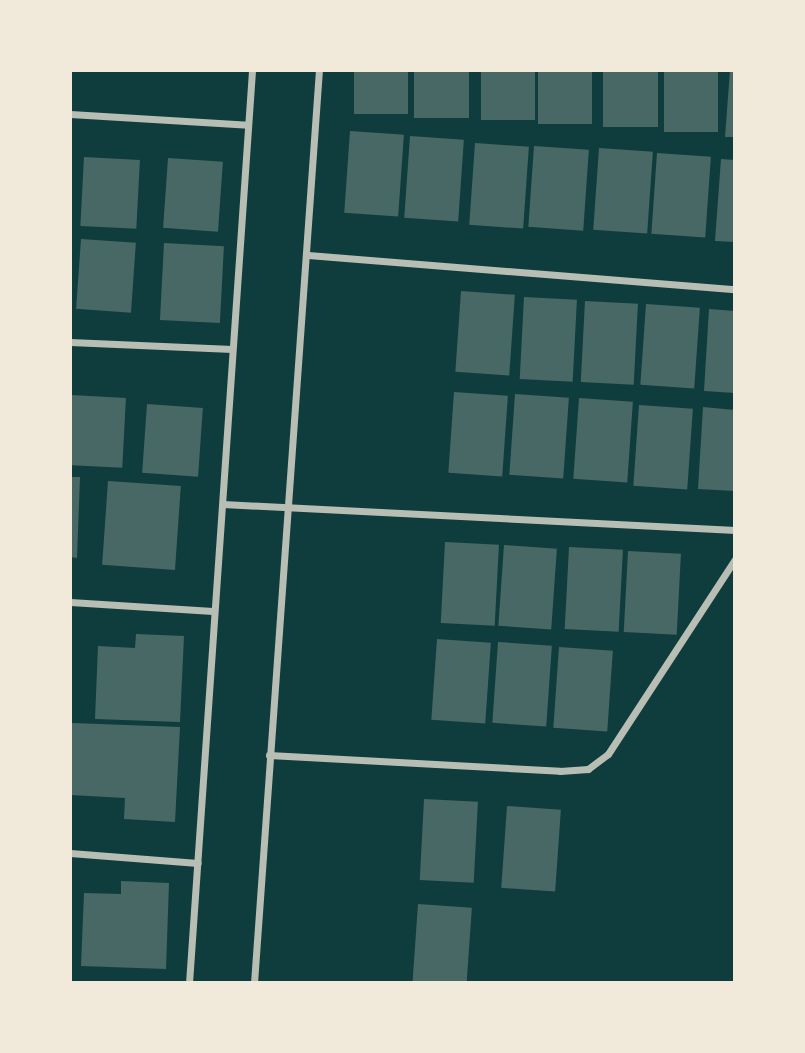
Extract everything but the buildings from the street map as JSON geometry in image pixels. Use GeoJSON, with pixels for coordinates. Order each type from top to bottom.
{"type":"FeatureCollection","features":[{"type":"Feature","properties":{"kind":"street"},"geometry":{"type":"LineString","coordinates":[[190,983],[213,611],[223,504],[252,70]]}},
{"type":"Feature","properties":{"kind":"street"},"geometry":{"type":"LineString","coordinates":[[254,983],[287,508],[308,255],[319,70]]}},
{"type":"Feature","properties":{"kind":"street"},"geometry":{"type":"LineString","coordinates":[[70,114],[248,125]]}},
{"type":"Feature","properties":{"kind":"street"},"geometry":{"type":"LineString","coordinates":[[308,255],[735,289]]}},
{"type":"Feature","properties":{"kind":"street"},"geometry":{"type":"LineString","coordinates":[[70,342],[232,349]]}},
{"type":"Feature","properties":{"kind":"street"},"geometry":{"type":"LineString","coordinates":[[223,504],[735,530]]}},
{"type":"Feature","properties":{"kind":"street"},"geometry":{"type":"LineString","coordinates":[[269,755],[560,772],[588,769],[608,754],[735,559]]}},
{"type":"Feature","properties":{"kind":"street"},"geometry":{"type":"LineString","coordinates":[[70,602],[213,611]]}},
{"type":"Feature","properties":{"kind":"street"},"geometry":{"type":"LineString","coordinates":[[70,853],[198,863]]}}]}
